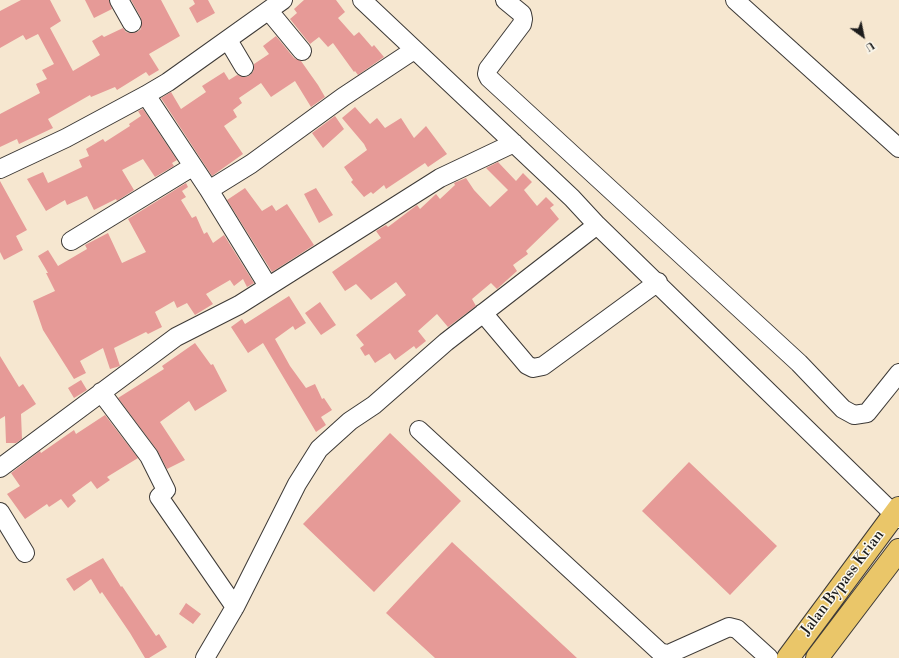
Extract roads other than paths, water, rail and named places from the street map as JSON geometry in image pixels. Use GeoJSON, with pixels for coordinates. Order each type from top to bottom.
{"type":"FeatureCollection","features":[{"type":"Feature","properties":{"kind":"highway","name":"Jalan Bypass Krian"},"geometry":{"type":"LineString","coordinates":[[788,658],[897,514]]}},
{"type":"Feature","properties":{"kind":"highway","name":"Jalan Bypass Krian"},"geometry":{"type":"LineString","coordinates":[[817,658],[899,550]]}},
{"type":"Feature","properties":{"kind":"street"},"geometry":{"type":"LineString","coordinates":[[119,0],[132,23]]}},
{"type":"Feature","properties":{"kind":"street"},"geometry":{"type":"LineString","coordinates":[[0,169],[66,138],[146,95],[228,40],[283,0]]}},
{"type":"Feature","properties":{"kind":"street"},"geometry":{"type":"LineString","coordinates":[[362,0],[572,198],[597,225],[658,282],[897,514]]}},
{"type":"Feature","properties":{"kind":"street"},"geometry":{"type":"LineString","coordinates":[[505,0],[522,14],[522,24],[488,69],[487,74],[489,78],[799,363],[843,409],[854,415],[867,413],[899,373]]}},
{"type":"Feature","properties":{"kind":"street"},"geometry":{"type":"LineString","coordinates":[[735,0],[899,148]]}},
{"type":"Feature","properties":{"kind":"street"},"geometry":{"type":"LineString","coordinates":[[269,11],[302,51]]}},
{"type":"Feature","properties":{"kind":"street"},"geometry":{"type":"LineString","coordinates":[[228,40],[244,67]]}},
{"type":"Feature","properties":{"kind":"street"},"geometry":{"type":"LineString","coordinates":[[209,190],[251,164],[343,97],[414,50]]}},
{"type":"Feature","properties":{"kind":"street"},"geometry":{"type":"LineString","coordinates":[[146,95],[192,167],[209,190],[268,286]]}},
{"type":"Feature","properties":{"kind":"street"},"geometry":{"type":"LineString","coordinates":[[0,468],[176,336],[239,305],[440,178],[514,143]]}},
{"type":"Feature","properties":{"kind":"street"},"geometry":{"type":"LineString","coordinates":[[71,241],[192,167]]}},
{"type":"Feature","properties":{"kind":"street"},"geometry":{"type":"LineString","coordinates":[[205,658],[235,607],[297,484],[319,449],[350,421],[374,405],[446,342],[597,225]]}},
{"type":"Feature","properties":{"kind":"street"},"geometry":{"type":"LineString","coordinates":[[483,313],[527,365],[533,368],[543,366],[658,282]]}},
{"type":"Feature","properties":{"kind":"street"},"geometry":{"type":"LineString","coordinates":[[101,392],[149,456],[166,490],[159,497],[235,607]]}},
{"type":"Feature","properties":{"kind":"street"},"geometry":{"type":"LineString","coordinates":[[419,430],[660,652],[666,654],[671,653],[729,627],[737,629],[769,658]]}},
{"type":"Feature","properties":{"kind":"street"},"geometry":{"type":"LineString","coordinates":[[0,512],[25,553]]}}]}
